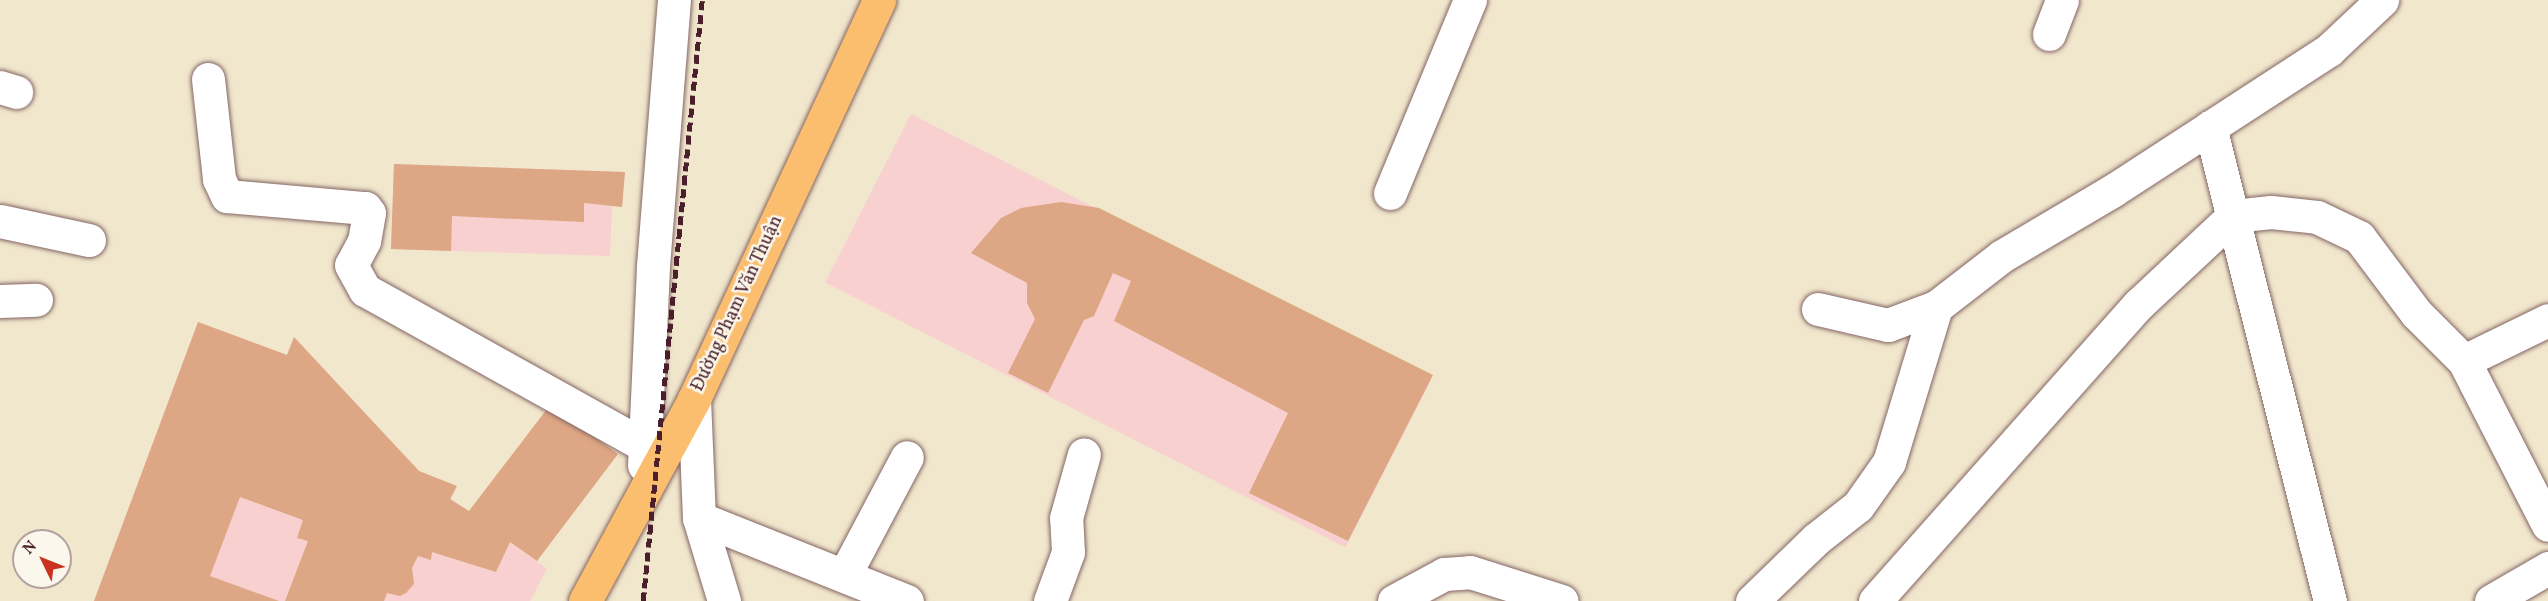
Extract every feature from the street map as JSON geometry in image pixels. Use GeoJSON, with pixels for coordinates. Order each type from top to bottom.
{"type":"FeatureCollection","features":[{"type":"Feature","properties":{"kind":"main road","name":"Đường Phạm Văn Thuận"},"geometry":{"type":"LineString","coordinates":[[585,601],[694,399],[879,0]]}},
{"type":"Feature","properties":{"kind":"street"},"geometry":{"type":"LineString","coordinates":[[643,495],[653,266],[674,0]]}},
{"type":"Feature","properties":{"kind":"street"},"geometry":{"type":"LineString","coordinates":[[1390,193],[1470,0]]}},
{"type":"Feature","properties":{"kind":"street"},"geometry":{"type":"LineString","coordinates":[[2049,33],[2062,0]]}},
{"type":"Feature","properties":{"kind":"street"},"geometry":{"type":"LineString","coordinates":[[1818,309],[1888,325],[1936,307],[2002,256],[2112,191],[2329,50],[2382,0]]}},
{"type":"Feature","properties":{"kind":"street"},"geometry":{"type":"LineString","coordinates":[[208,79],[219,179],[227,196],[365,208],[369,213],[364,242],[351,265],[365,290],[645,446]]}},
{"type":"Feature","properties":{"kind":"street"},"geometry":{"type":"LineString","coordinates":[[2210,127],[2330,601]]}},
{"type":"Feature","properties":{"kind":"street"},"geometry":{"type":"LineString","coordinates":[[1875,601],[2139,304],[2233,216],[2271,212],[2317,217],[2359,237],[2415,313],[2464,361],[2548,525]]}},
{"type":"Feature","properties":{"kind":"street"},"geometry":{"type":"LineString","coordinates":[[0,221],[89,240]]}},
{"type":"Feature","properties":{"kind":"street"},"geometry":{"type":"LineString","coordinates":[[0,301],[36,300]]}},
{"type":"Feature","properties":{"kind":"street"},"geometry":{"type":"LineString","coordinates":[[1752,601],[1816,539],[1858,506],[1889,462],[1936,307]]}},
{"type":"Feature","properties":{"kind":"street"},"geometry":{"type":"LineString","coordinates":[[2464,361],[2548,320]]}},
{"type":"Feature","properties":{"kind":"street"},"geometry":{"type":"LineString","coordinates":[[694,399],[699,518],[724,601]]}},
{"type":"Feature","properties":{"kind":"street"},"geometry":{"type":"LineString","coordinates":[[1050,601],[1068,552],[1066,518],[1084,454]]}},
{"type":"Feature","properties":{"kind":"street"},"geometry":{"type":"LineString","coordinates":[[845,574],[907,457]]}},
{"type":"Feature","properties":{"kind":"street"},"geometry":{"type":"LineString","coordinates":[[699,518],[845,574],[908,601]]}},
{"type":"Feature","properties":{"kind":"street"},"geometry":{"type":"LineString","coordinates":[[2491,601],[2548,568]]}},
{"type":"Feature","properties":{"kind":"street"},"geometry":{"type":"LineString","coordinates":[[1394,601],[1444,574],[1470,572],[1562,601]]}},
{"type":"Feature","properties":{"kind":"shaded area"},"geometry":{"type":"Polygon","coordinates":[[[911,114],[1431,379],[1346,548],[825,282],[911,114]]]}},
{"type":"Feature","properties":{"kind":"shaded area"},"geometry":{"type":"Polygon","coordinates":[[[394,164],[625,172],[622,207],[612,206],[610,256],[391,249],[394,164]]]}},
{"type":"Feature","properties":{"kind":"shaded area"},"geometry":{"type":"Polygon","coordinates":[[[198,322],[287,355],[294,337],[419,471],[457,486],[451,499],[547,569],[530,601],[94,601],[198,322]]]}},
{"type":"Feature","properties":{"kind":"building"},"geometry":{"type":"Polygon","coordinates":[[[394,164],[625,172],[622,207],[584,203],[584,222],[452,216],[451,251],[391,249],[394,164]]]}},
{"type":"Feature","properties":{"kind":"building"},"geometry":{"type":"Polygon","coordinates":[[[1061,202],[1099,208],[1433,375],[1348,541],[1249,493],[1288,413],[1114,321],[1131,281],[1113,273],[1094,316],[1084,320],[1048,393],[1008,373],[1035,319],[1027,303],[1027,283],[971,253],[1001,218],[1021,208],[1061,202]]]}},
{"type":"Feature","properties":{"kind":"building"},"geometry":{"type":"Polygon","coordinates":[[[198,322],[287,355],[294,337],[419,471],[457,486],[450,499],[469,511],[550,405],[618,454],[537,561],[510,542],[496,572],[432,552],[431,560],[418,556],[412,568],[414,584],[400,596],[387,593],[384,601],[285,601],[308,541],[297,538],[303,520],[240,497],[210,576],[279,601],[94,601],[198,322]]]}},
{"type":"Feature","properties":{"kind":"railway"},"geometry":{"type":"LineString","coordinates":[[643,601],[702,0]]}}]}
